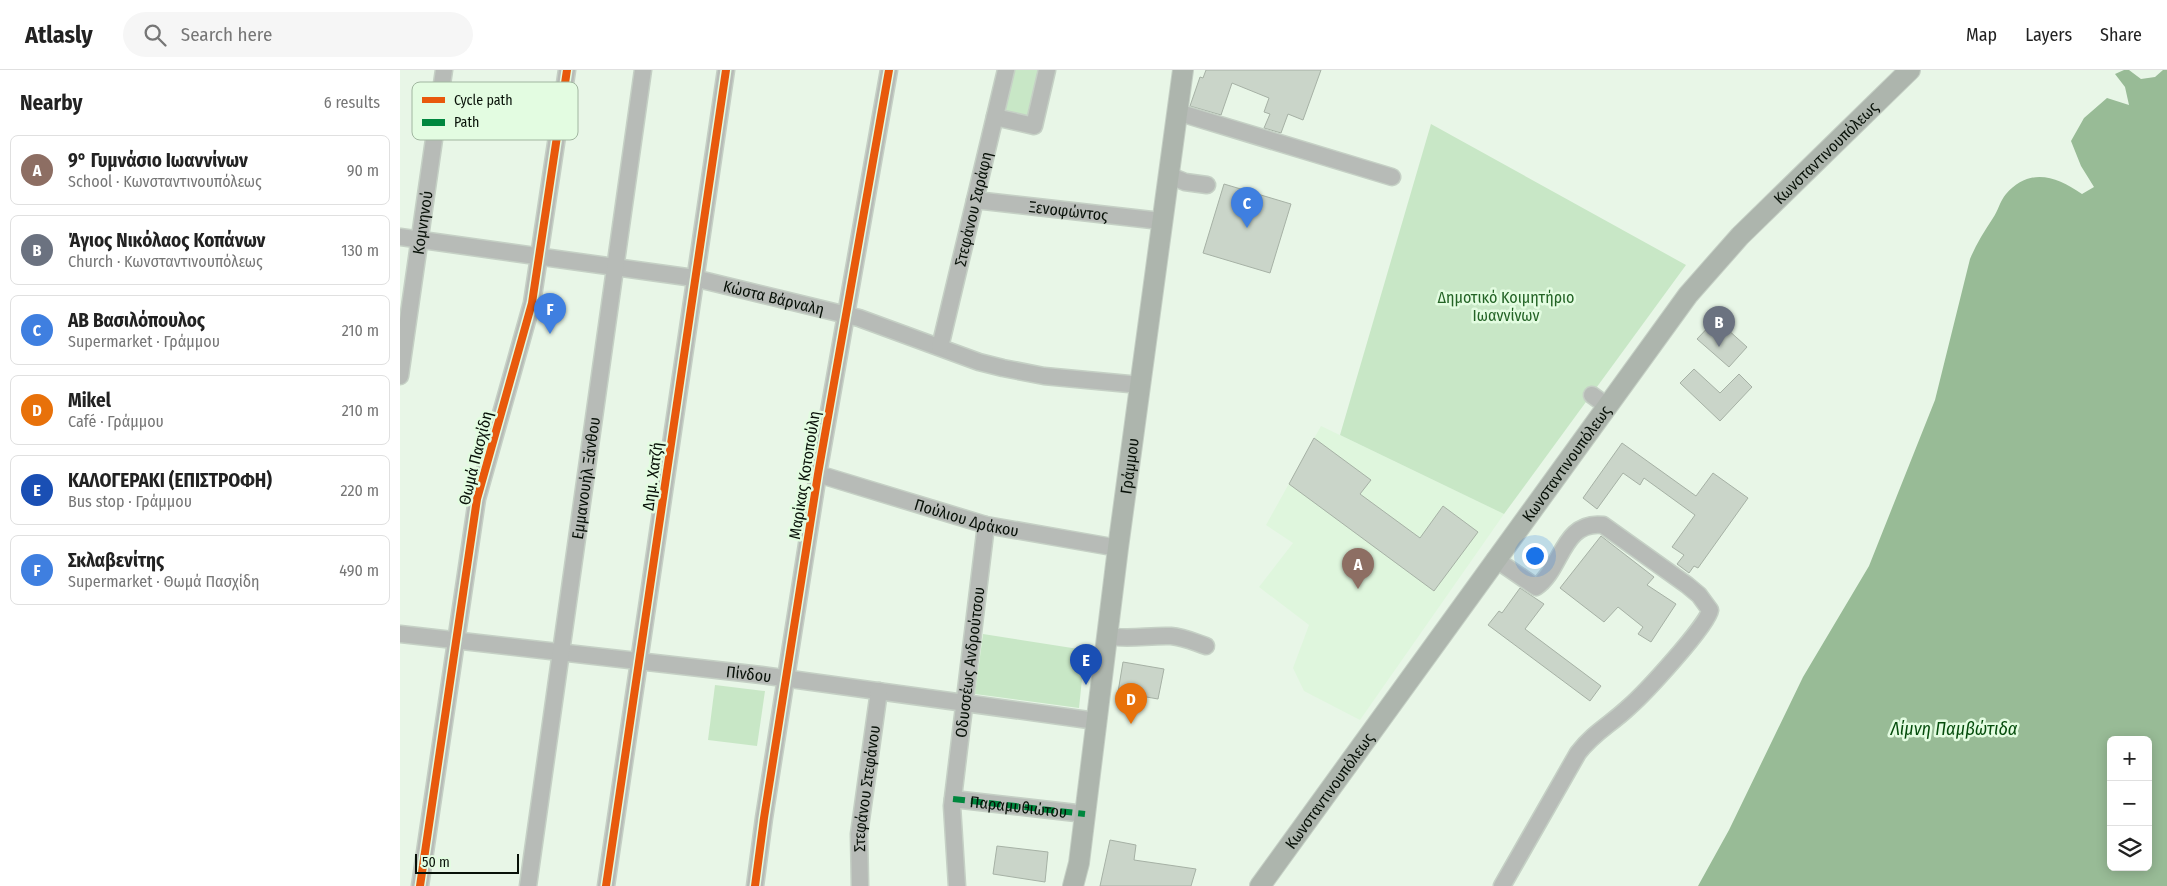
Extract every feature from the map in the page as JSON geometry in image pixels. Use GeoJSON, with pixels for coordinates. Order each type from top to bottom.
{"type":"FeatureCollection","features":[{"type":"Feature","properties":{"kind":"main road","name":"Γράμμου"},"geometry":{"type":"LineString","coordinates":[[1074,886],[1079,863],[1118,548],[1183,70]]}},
{"type":"Feature","properties":{"kind":"main road","name":"Κωνσταντινουπόλεως"},"geometry":{"type":"LineString","coordinates":[[1260,886],[1495,559],[1600,400],[1717,261],[1910,70]]}},
{"type":"Feature","properties":{"kind":"main road","name":"Γράμμου"},"geometry":{"type":"LineString","coordinates":[[1079,863],[1079,886]]}},
{"type":"Feature","properties":{"kind":"street","name":"Εμμανουήλ Ξάνθου"},"geometry":{"type":"LineString","coordinates":[[528,886],[643,70]]}},
{"type":"Feature","properties":{"kind":"street","name":"Δημ. Χατζή"},"geometry":{"type":"LineString","coordinates":[[606,886],[726,70]]}},
{"type":"Feature","properties":{"kind":"street","name":"Μαρίκας Κοτοπούλη"},"geometry":{"type":"LineString","coordinates":[[755,886],[785,678],[818,474],[889,70]]}},
{"type":"Feature","properties":{"kind":"street","name":"Στεφάνου Σαράφη"},"geometry":{"type":"LineString","coordinates":[[940,347],[1006,70]]}},
{"type":"Feature","properties":{"kind":"street"},"geometry":{"type":"LineString","coordinates":[[995,117],[1034,126],[1047,70]]}},
{"type":"Feature","properties":{"kind":"street"},"geometry":{"type":"LineString","coordinates":[[1177,112],[1392,177]]}},
{"type":"Feature","properties":{"kind":"street","name":"Κομνηνού"},"geometry":{"type":"LineString","coordinates":[[400,376],[434,140]]}},
{"type":"Feature","properties":{"kind":"street","name":"Θωμά Πασχίδη"},"geometry":{"type":"LineString","coordinates":[[420,886],[479,493],[530,314],[557,140]]}},
{"type":"Feature","properties":{"kind":"street"},"geometry":{"type":"LineString","coordinates":[[1168,174],[1185,182],[1207,185]]}},
{"type":"Feature","properties":{"kind":"street","name":"Ξενοφώντος"},"geometry":{"type":"LineString","coordinates":[[975,200],[1161,222]]}},
{"type":"Feature","properties":{"kind":"street","name":"Κώστα Βάρναλη"},"geometry":{"type":"LineString","coordinates":[[400,238],[694,278],[846,314],[979,362],[1017,371],[1140,385]]}},
{"type":"Feature","properties":{"kind":"street","name":"Πούλιου Δράκου"},"geometry":{"type":"LineString","coordinates":[[818,474],[986,525],[1118,548]]}},
{"type":"Feature","properties":{"kind":"street","name":"Οδυσσέως Ανδρούτσου"},"geometry":{"type":"LineString","coordinates":[[957,886],[953,799],[986,525]]}},
{"type":"Feature","properties":{"kind":"street"},"geometry":{"type":"LineString","coordinates":[[1495,559],[1536,587],[1574,534],[1590,525],[1604,525],[1699,595],[1710,610],[1702,626],[1634,702],[1602,727],[1582,748],[1502,886]]}},
{"type":"Feature","properties":{"kind":"street","name":"Πίνδου"},"geometry":{"type":"LineString","coordinates":[[400,634],[785,678],[1096,721]]}},
{"type":"Feature","properties":{"kind":"street"},"geometry":{"type":"LineString","coordinates":[[1107,636],[1136,639],[1170,636],[1185,638],[1206,646]]}},
{"type":"Feature","properties":{"kind":"street","name":"Στεφάνου Στεφάνου"},"geometry":{"type":"LineString","coordinates":[[860,886],[859,834],[879,691]]}},
{"type":"Feature","properties":{"kind":"street","name":"Παραμυθιώτου"},"geometry":{"type":"LineString","coordinates":[[953,799],[1085,814]]}},
{"type":"Feature","properties":{"kind":"shaded area"},"geometry":{"type":"Polygon","coordinates":[[[1321,426],[1504,514],[1360,720],[1304,691],[1293,668],[1309,625],[1259,587],[1293,543],[1266,525],[1321,426]]]}},
{"type":"Feature","properties":{"kind":"green space"},"geometry":{"type":"Polygon","coordinates":[[[1013,70],[1044,70],[1032,119],[1003,111],[1013,70]]]}},
{"type":"Feature","properties":{"kind":"green space","name":"Δημοτικό Κοιμητήριο Ιωαννίνων"},"geometry":{"type":"Polygon","coordinates":[[[1431,124],[1686,265],[1504,514],[1340,435],[1431,124]]]}},
{"type":"Feature","properties":{"kind":"green space"},"geometry":{"type":"Polygon","coordinates":[[[983,634],[1085,650],[1079,708],[975,694],[983,634]]]}},
{"type":"Feature","properties":{"kind":"green space"},"geometry":{"type":"Polygon","coordinates":[[[715,685],[765,691],[757,746],[708,740],[715,685]]]}},
{"type":"Feature","properties":{"kind":"water","name":"Λίμνη Παμβώτιδα"},"geometry":{"type":"Polygon","coordinates":[[[2129,70],[2141,79],[2155,77],[2163,70],[2167,70],[2167,886],[1698,886],[1729,830],[1803,677],[1869,566],[1935,400],[1970,259],[1983,233],[2006,194],[2024,180],[2034,177],[2053,179],[2082,194],[2094,187],[2081,166],[2071,141],[2084,118],[2107,98],[2129,105],[2125,87],[2115,74],[2129,70]]]}},
{"type":"Feature","properties":{"kind":"building"},"geometry":{"type":"Polygon","coordinates":[[[1206,70],[1321,70],[1303,120],[1288,114],[1281,133],[1264,128],[1270,114],[1264,112],[1269,98],[1232,83],[1221,115],[1190,106],[1200,77],[1203,78],[1206,70]]]}},
{"type":"Feature","properties":{"kind":"building"},"geometry":{"type":"Polygon","coordinates":[[[1224,184],[1291,204],[1270,273],[1203,253],[1224,184]]]}},
{"type":"Feature","properties":{"kind":"building"},"geometry":{"type":"Polygon","coordinates":[[[1716,319],[1747,347],[1729,367],[1697,339],[1716,319]]]}},
{"type":"Feature","properties":{"kind":"building"},"geometry":{"type":"Polygon","coordinates":[[[1694,369],[1720,393],[1739,374],[1752,387],[1720,421],[1680,383],[1694,369]]]}},
{"type":"Feature","properties":{"kind":"building"},"geometry":{"type":"Polygon","coordinates":[[[1314,438],[1371,480],[1360,494],[1420,538],[1443,506],[1478,532],[1434,591],[1289,484],[1314,438]]]}},
{"type":"Feature","properties":{"kind":"building"},"geometry":{"type":"Polygon","coordinates":[[[1622,443],[1696,496],[1713,473],[1748,498],[1698,568],[1694,566],[1689,573],[1677,564],[1684,555],[1672,547],[1695,515],[1644,478],[1640,485],[1623,473],[1597,509],[1583,498],[1622,443]]]}},
{"type":"Feature","properties":{"kind":"building"},"geometry":{"type":"Polygon","coordinates":[[[1601,536],[1654,577],[1647,585],[1676,604],[1651,642],[1638,634],[1643,627],[1618,607],[1604,622],[1560,588],[1601,536]]]}},
{"type":"Feature","properties":{"kind":"building"},"geometry":{"type":"Polygon","coordinates":[[[1520,588],[1544,604],[1525,629],[1601,686],[1590,701],[1488,625],[1499,611],[1502,613],[1520,588]]]}},
{"type":"Feature","properties":{"kind":"building"},"geometry":{"type":"Polygon","coordinates":[[[1123,662],[1164,669],[1158,699],[1118,692],[1123,662]]]}},
{"type":"Feature","properties":{"kind":"building"},"geometry":{"type":"Polygon","coordinates":[[[1110,840],[1136,845],[1134,860],[1196,869],[1191,886],[1100,886],[1110,840]]]}},
{"type":"Feature","properties":{"kind":"building"},"geometry":{"type":"Polygon","coordinates":[[[997,846],[1048,852],[1045,882],[993,874],[997,846]]]}},
{"type":"Feature","properties":{"kind":"marked path"},"geometry":{"type":"LineString","coordinates":[[953,799],[1085,814]]}},
{"type":"Feature","properties":{"kind":"cycle path"},"geometry":{"type":"LineString","coordinates":[[565,82],[567,70]]}},
{"type":"Feature","properties":{"kind":"cycle path"},"geometry":{"type":"LineString","coordinates":[[606,886],[726,70]]}},
{"type":"Feature","properties":{"kind":"cycle path"},"geometry":{"type":"LineString","coordinates":[[755,886],[818,474],[889,70]]}},
{"type":"Feature","properties":{"kind":"cycle path"},"geometry":{"type":"LineString","coordinates":[[420,886],[477,499],[532,303],[556,140]]}},
{"type":"Feature","properties":{"kind":"place","name":"ΑΒ Βασιλόπουλος"},"geometry":{"type":"Point","coordinates":[1247,228]}},
{"type":"Feature","properties":{"kind":"place","name":"Σκλαβενίτης"},"geometry":{"type":"Point","coordinates":[550,334]}},
{"type":"Feature","properties":{"kind":"place","name":"Άγιος Νικόλαος Κοπάνων"},"geometry":{"type":"Point","coordinates":[1719,347]}},
{"type":"Feature","properties":{"kind":"place","name":"9° Γυμνάσιο Ιωαννίνων"},"geometry":{"type":"Point","coordinates":[1358,589]}},
{"type":"Feature","properties":{"kind":"place","name":"ΚΑΛΟΓΕΡΑΚΙ (ΕΠΙΣΤΡΟΦΗ)"},"geometry":{"type":"Point","coordinates":[1086,685]}},
{"type":"Feature","properties":{"kind":"place","name":"Mikel"},"geometry":{"type":"Point","coordinates":[1131,724]}}]}
